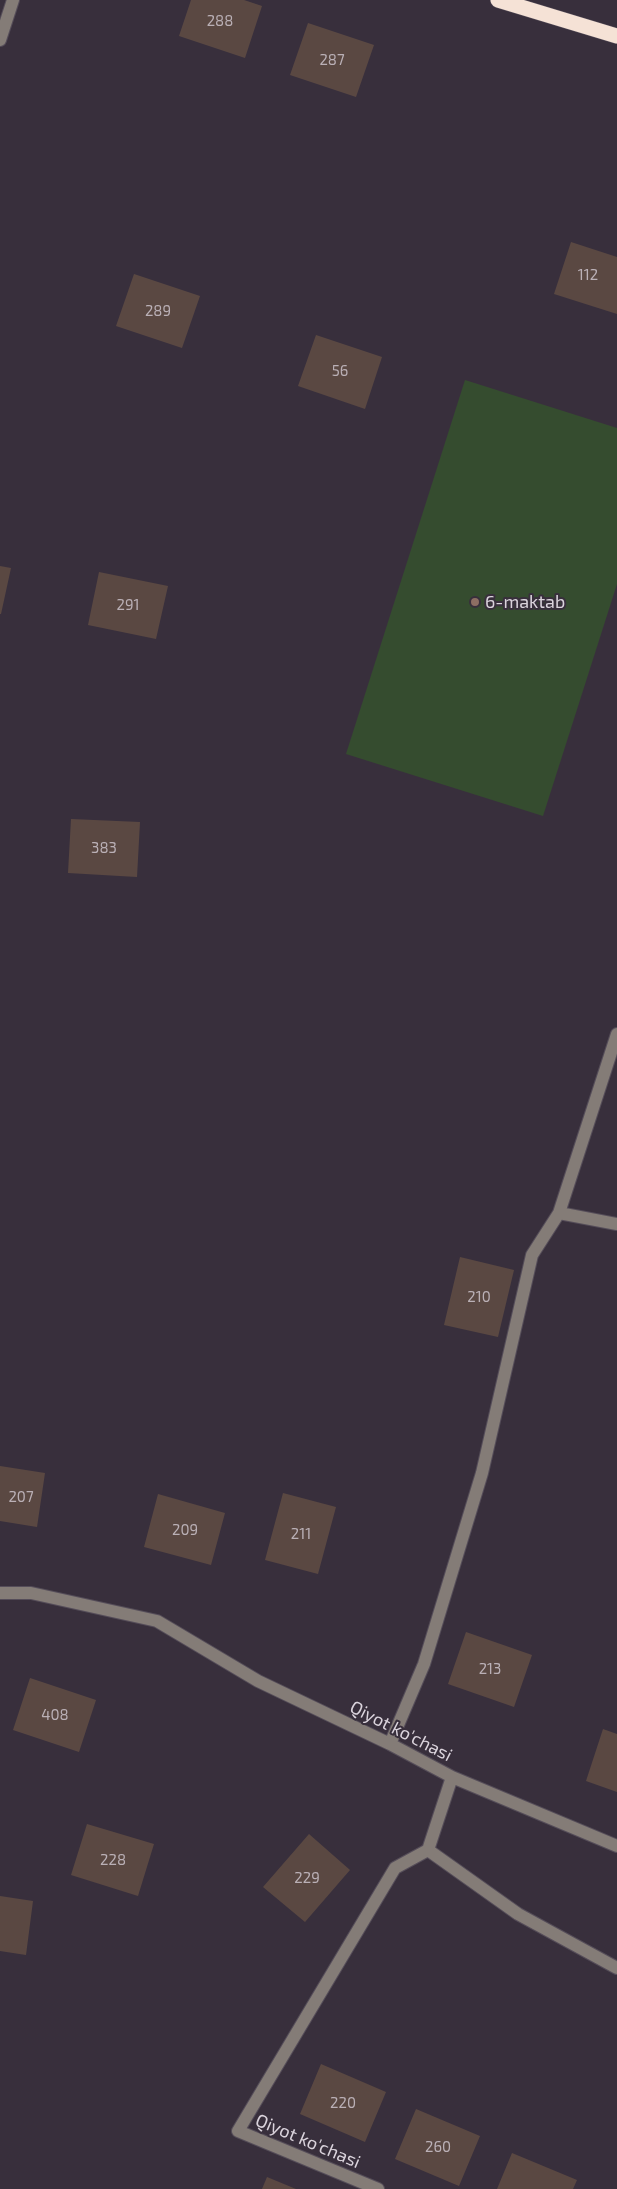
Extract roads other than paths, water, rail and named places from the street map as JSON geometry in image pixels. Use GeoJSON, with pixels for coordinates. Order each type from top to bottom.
{"type":"FeatureCollection","features":[{"type":"Feature","properties":{"kind":"highway"},"geometry":{"type":"LineString","coordinates":[[498,0],[617,36]]}},
{"type":"Feature","properties":{"kind":"street"},"geometry":{"type":"LineString","coordinates":[[0,40],[12,0]]}},
{"type":"Feature","properties":{"kind":"street"},"geometry":{"type":"LineString","coordinates":[[390,1744],[424,1664],[482,1473],[532,1255],[559,1212],[617,1034]]}},
{"type":"Feature","properties":{"kind":"street"},"geometry":{"type":"LineString","coordinates":[[559,1212],[617,1224]]}},
{"type":"Feature","properties":{"kind":"street","name":"Qiyot ko'chasi"},"geometry":{"type":"LineString","coordinates":[[0,1593],[32,1593],[157,1621],[258,1680],[390,1744],[452,1777],[428,1850],[395,1868],[238,2131],[378,2189]]}},
{"type":"Feature","properties":{"kind":"street"},"geometry":{"type":"LineString","coordinates":[[452,1777],[617,1846]]}},
{"type":"Feature","properties":{"kind":"street"},"geometry":{"type":"LineString","coordinates":[[428,1850],[518,1914],[617,1968]]}},
{"type":"Feature","properties":{"kind":"place","name":"6-maktab"},"geometry":{"type":"Point","coordinates":[475,602]}}]}
